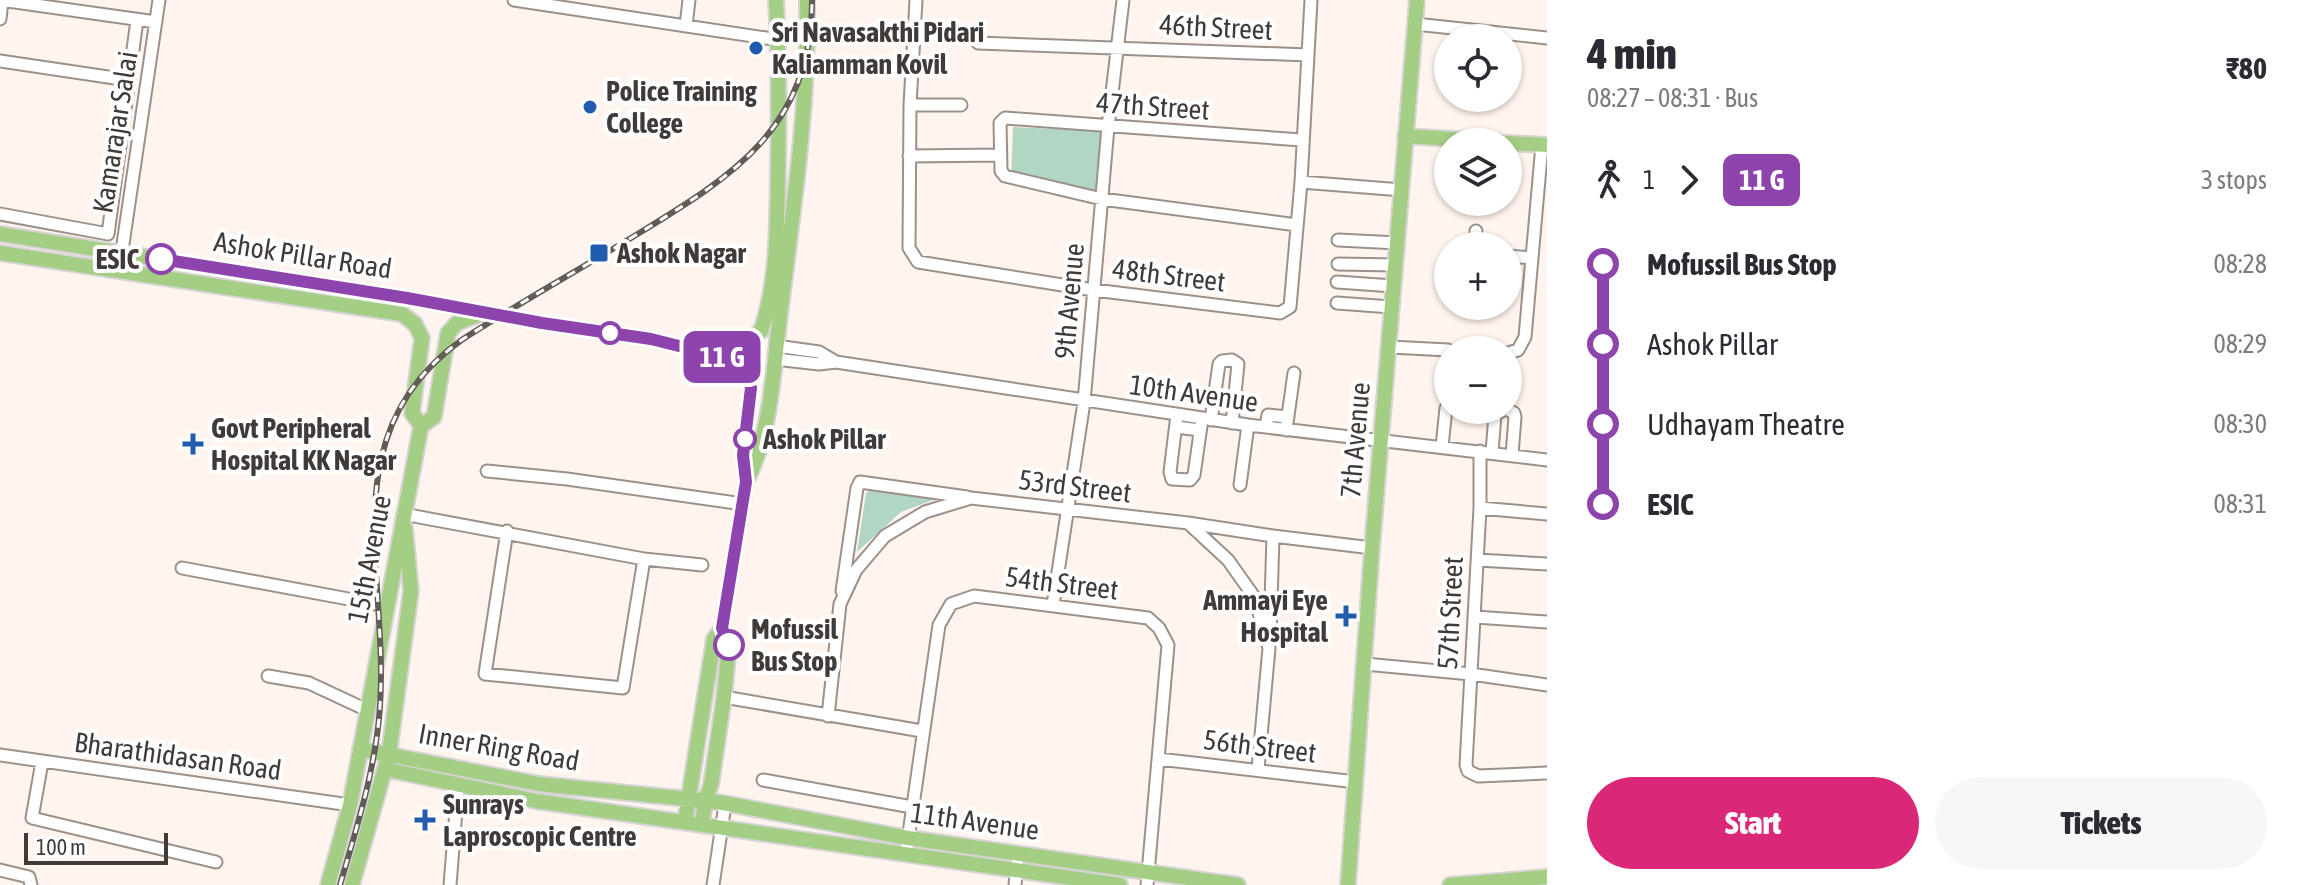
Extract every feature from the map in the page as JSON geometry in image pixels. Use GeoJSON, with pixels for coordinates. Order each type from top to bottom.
{"type":"FeatureCollection","features":[{"type":"Feature","properties":{"kind":"main road"},"geometry":{"type":"LineString","coordinates":[[719,356],[761,331],[770,304],[777,235],[779,40],[776,0]]}},
{"type":"Feature","properties":{"kind":"main road"},"geometry":{"type":"LineString","coordinates":[[746,482],[755,464],[767,416],[776,353],[808,65],[807,0]]}},
{"type":"Feature","properties":{"kind":"main road","name":"7th Avenue"},"geometry":{"type":"LineString","coordinates":[[1348,885],[1417,0]]}},
{"type":"Feature","properties":{"kind":"main road"},"geometry":{"type":"LineString","coordinates":[[1405,136],[1434,138]]}},
{"type":"Feature","properties":{"kind":"main road"},"geometry":{"type":"LineString","coordinates":[[1522,144],[1544,145]]}},
{"type":"Feature","properties":{"kind":"main road","name":"Ashok Pillar Road"},"geometry":{"type":"LineString","coordinates":[[0,234],[407,298],[484,313]]}},
{"type":"Feature","properties":{"kind":"main road","name":"Ashok Pillar Road"},"geometry":{"type":"LineString","coordinates":[[0,253],[402,314],[415,324],[422,338],[412,413],[421,426]]}},
{"type":"Feature","properties":{"kind":"main road"},"geometry":{"type":"LineString","coordinates":[[298,299],[302,282]]}},
{"type":"Feature","properties":{"kind":"main road"},"geometry":{"type":"LineString","coordinates":[[484,313],[651,339],[719,356],[747,373],[751,388],[743,455],[746,482],[743,504],[722,628],[714,639],[685,821]]}},
{"type":"Feature","properties":{"kind":"main road","name":"15th Avenue"},"geometry":{"type":"LineString","coordinates":[[360,749],[421,426],[434,417],[448,333],[462,320],[484,313]]}},
{"type":"Feature","properties":{"kind":"main road"},"geometry":{"type":"LineString","coordinates":[[328,885],[350,805],[360,749],[389,754],[411,591],[403,514]]}},
{"type":"Feature","properties":{"kind":"main road"},"geometry":{"type":"LineString","coordinates":[[702,824],[716,803],[711,785],[729,645],[722,628]]}},
{"type":"Feature","properties":{"kind":"main road","name":"Inner Ring Road"},"geometry":{"type":"LineString","coordinates":[[352,885],[389,754],[539,784],[716,803]]}},
{"type":"Feature","properties":{"kind":"main road","name":"11th Avenue"},"geometry":{"type":"LineString","coordinates":[[385,769],[536,801],[722,827],[1018,854],[1148,879],[1238,885]]}},
{"type":"Feature","properties":{"kind":"main road"},"geometry":{"type":"LineString","coordinates":[[536,801],[539,784]]}},
{"type":"Feature","properties":{"kind":"main road","name":"11th Avenue"},"geometry":{"type":"LineString","coordinates":[[716,803],[907,846],[1016,878],[1120,885]]}},
{"type":"Feature","properties":{"kind":"main road"},"geometry":{"type":"LineString","coordinates":[[1450,885],[1547,877]]}},
{"type":"Feature","properties":{"kind":"street"},"geometry":{"type":"LineString","coordinates":[[0,19],[1,0],[156,22]]}},
{"type":"Feature","properties":{"kind":"street","name":"Kamarajar Salai"},"geometry":{"type":"LineString","coordinates":[[119,271],[159,0]]}},
{"type":"Feature","properties":{"kind":"street"},"geometry":{"type":"LineString","coordinates":[[514,0],[779,40]]}},
{"type":"Feature","properties":{"kind":"street"},"geometry":{"type":"LineString","coordinates":[[686,26],[689,0]]}},
{"type":"Feature","properties":{"kind":"street"},"geometry":{"type":"LineString","coordinates":[[916,0],[909,156],[1000,155],[1001,171],[1005,176],[1102,199],[1297,225],[1311,0]]}},
{"type":"Feature","properties":{"kind":"street","name":"9th Avenue"},"geometry":{"type":"LineString","coordinates":[[1053,605],[1084,402],[1108,127],[1123,0]]}},
{"type":"Feature","properties":{"kind":"street"},"geometry":{"type":"LineString","coordinates":[[0,214],[108,234],[137,20]]}},
{"type":"Feature","properties":{"kind":"street"},"geometry":{"type":"LineString","coordinates":[[1415,24],[1547,38]]}},
{"type":"Feature","properties":{"kind":"street","name":"46th Street"},"geometry":{"type":"LineString","coordinates":[[978,43],[1308,55]]}},
{"type":"Feature","properties":{"kind":"street"},"geometry":{"type":"LineString","coordinates":[[0,61],[128,80]]}},
{"type":"Feature","properties":{"kind":"street"},"geometry":{"type":"LineString","coordinates":[[910,105],[961,105]]}},
{"type":"Feature","properties":{"kind":"street","name":"47th Street"},"geometry":{"type":"LineString","coordinates":[[1000,155],[1002,120],[1005,118],[1301,140]]}},
{"type":"Feature","properties":{"kind":"street"},"geometry":{"type":"LineString","coordinates":[[1522,341],[1525,337],[1544,145]]}},
{"type":"Feature","properties":{"kind":"street","name":"48th Street"},"geometry":{"type":"LineString","coordinates":[[909,156],[909,248],[918,262],[932,265],[1094,290],[1280,313],[1290,307],[1297,225]]}},
{"type":"Feature","properties":{"kind":"street"},"geometry":{"type":"LineString","coordinates":[[1301,182],[1402,190]]}},
{"type":"Feature","properties":{"kind":"street"},"geometry":{"type":"LineString","coordinates":[[1338,240],[1398,243]]}},
{"type":"Feature","properties":{"kind":"street"},"geometry":{"type":"LineString","coordinates":[[1522,257],[1532,258]]}},
{"type":"Feature","properties":{"kind":"street"},"geometry":{"type":"LineString","coordinates":[[1338,264],[1395,265]]}},
{"type":"Feature","properties":{"kind":"street"},"geometry":{"type":"LineString","coordinates":[[1337,282],[1393,286]]}},
{"type":"Feature","properties":{"kind":"street"},"geometry":{"type":"LineString","coordinates":[[1337,303],[1391,307]]}},
{"type":"Feature","properties":{"kind":"street"},"geometry":{"type":"LineString","coordinates":[[1390,347],[1434,349]]}},
{"type":"Feature","properties":{"kind":"street","name":"10th Avenue"},"geometry":{"type":"LineString","coordinates":[[776,353],[819,352],[836,362],[1084,402],[1177,421],[1232,423],[1547,460]]}},
{"type":"Feature","properties":{"kind":"street"},"geometry":{"type":"LineString","coordinates":[[1177,421],[1170,472],[1172,479],[1190,480],[1194,475],[1219,364],[1232,360],[1238,364],[1239,373],[1232,423]]}},
{"type":"Feature","properties":{"kind":"street"},"geometry":{"type":"LineString","coordinates":[[1286,430],[1294,373]]}},
{"type":"Feature","properties":{"kind":"street"},"geometry":{"type":"LineString","coordinates":[[1266,427],[1268,415],[1288,417]]}},
{"type":"Feature","properties":{"kind":"street"},"geometry":{"type":"LineString","coordinates":[[1442,447],[1444,424]]}},
{"type":"Feature","properties":{"kind":"street","name":"57th Street"},"geometry":{"type":"LineString","coordinates":[[1493,424],[1486,452],[1480,508],[1465,760],[1468,771],[1473,775],[1547,773]]}},
{"type":"Feature","properties":{"kind":"street"},"geometry":{"type":"LineString","coordinates":[[1512,455],[1514,424]]}},
{"type":"Feature","properties":{"kind":"street"},"geometry":{"type":"LineString","coordinates":[[1240,485],[1248,425]]}},
{"type":"Feature","properties":{"kind":"street"},"geometry":{"type":"LineString","coordinates":[[487,471],[743,504]]}},
{"type":"Feature","properties":{"kind":"street"},"geometry":{"type":"LineString","coordinates":[[840,604],[860,482],[971,498]]}},
{"type":"Feature","properties":{"kind":"street","name":"53rd Street"},"geometry":{"type":"LineString","coordinates":[[828,716],[840,604],[856,570],[885,536],[925,512],[971,498],[1372,548]]}},
{"type":"Feature","properties":{"kind":"street"},"geometry":{"type":"LineString","coordinates":[[1480,508],[1547,514]]}},
{"type":"Feature","properties":{"kind":"street"},"geometry":{"type":"LineString","coordinates":[[403,514],[644,559],[702,565]]}},
{"type":"Feature","properties":{"kind":"street"},"geometry":{"type":"LineString","coordinates":[[1188,523],[1228,560],[1255,598],[1269,648]]}},
{"type":"Feature","properties":{"kind":"street"},"geometry":{"type":"LineString","coordinates":[[507,531],[485,674],[623,688],[644,559]]}},
{"type":"Feature","properties":{"kind":"street"},"geometry":{"type":"LineString","coordinates":[[1258,769],[1269,648],[1273,536]]}},
{"type":"Feature","properties":{"kind":"street"},"geometry":{"type":"LineString","coordinates":[[1478,560],[1547,564]]}},
{"type":"Feature","properties":{"kind":"street"},"geometry":{"type":"LineString","coordinates":[[182,568],[386,606]]}},
{"type":"Feature","properties":{"kind":"street","name":"54th Street"},"geometry":{"type":"LineString","coordinates":[[907,846],[939,625],[951,604],[974,596],[1148,618],[1159,628],[1168,645],[1148,879]]}},
{"type":"Feature","properties":{"kind":"street"},"geometry":{"type":"LineString","coordinates":[[1475,617],[1547,622]]}},
{"type":"Feature","properties":{"kind":"street"},"geometry":{"type":"LineString","coordinates":[[1365,664],[1547,685]]}},
{"type":"Feature","properties":{"kind":"street"},"geometry":{"type":"LineString","coordinates":[[268,676],[309,683],[367,710]]}},
{"type":"Feature","properties":{"kind":"street"},"geometry":{"type":"LineString","coordinates":[[724,697],[922,731]]}},
{"type":"Feature","properties":{"kind":"street","name":"Bharathidasan Road"},"geometry":{"type":"LineString","coordinates":[[0,755],[350,805]]}},
{"type":"Feature","properties":{"kind":"street","name":"56th Street"},"geometry":{"type":"LineString","coordinates":[[1159,759],[1356,782]]}},
{"type":"Feature","properties":{"kind":"street"},"geometry":{"type":"LineString","coordinates":[[42,762],[33,819],[216,862]]}},
{"type":"Feature","properties":{"kind":"street"},"geometry":{"type":"LineString","coordinates":[[763,780],[912,807]]}},
{"type":"Feature","properties":{"kind":"street"},"geometry":{"type":"LineString","coordinates":[[450,885],[458,786]]}},
{"type":"Feature","properties":{"kind":"street"},"geometry":{"type":"LineString","coordinates":[[713,885],[722,827],[716,803]]}},
{"type":"Feature","properties":{"kind":"street"},"geometry":{"type":"LineString","coordinates":[[1016,878],[1018,854]]}},
{"type":"Feature","properties":{"kind":"street"},"geometry":{"type":"LineString","coordinates":[[0,870],[31,882]]}},
{"type":"Feature","properties":{"kind":"green space"},"geometry":{"type":"Polygon","coordinates":[[[1013,127],[1108,131],[1101,195],[1011,182],[1013,127]]]}},
{"type":"Feature","properties":{"kind":"green space"},"geometry":{"type":"Polygon","coordinates":[[[873,489],[941,497],[901,512],[857,552],[866,493],[873,489]]]}},
{"type":"Feature","properties":{"kind":"railway"},"geometry":{"type":"LineString","coordinates":[[340,885],[365,797],[378,729],[381,655],[375,508],[381,461],[395,417],[422,377],[463,339],[701,194],[759,145],[781,117],[797,84],[808,45],[812,0]]}},
{"type":"Feature","properties":{"kind":"bus line"},"geometry":{"type":"LineString","coordinates":[[161,259],[651,339],[719,356],[747,373],[751,388],[743,455],[746,482],[722,628],[729,645]]}},
{"type":"Feature","properties":{"kind":"place","name":"Sri Navasakthi Pidari Kaliamman Kovil"},"geometry":{"type":"Point","coordinates":[756,48]}},
{"type":"Feature","properties":{"kind":"place","name":"Police Training College"},"geometry":{"type":"Point","coordinates":[590,107]}},
{"type":"Feature","properties":{"kind":"place","name":"Ashok Nagar"},"geometry":{"type":"Point","coordinates":[599,253]}},
{"type":"Feature","properties":{"kind":"place","name":"ESIC"},"geometry":{"type":"Point","coordinates":[161,259]}},
{"type":"Feature","properties":{"kind":"place","name":"Ashok Pillar"},"geometry":{"type":"Point","coordinates":[745,439]}},
{"type":"Feature","properties":{"kind":"place","name":"Govt Peripheral Hospital KK Nagar"},"geometry":{"type":"Point","coordinates":[193,444]}},
{"type":"Feature","properties":{"kind":"place","name":"Ammayi Eye Hospital"},"geometry":{"type":"Point","coordinates":[1346,616]}},
{"type":"Feature","properties":{"kind":"place","name":"Mofussil Bus Stop"},"geometry":{"type":"Point","coordinates":[729,645]}},
{"type":"Feature","properties":{"kind":"place","name":"Sunrays Laproscopic Centre"},"geometry":{"type":"Point","coordinates":[425,820]}}]}
